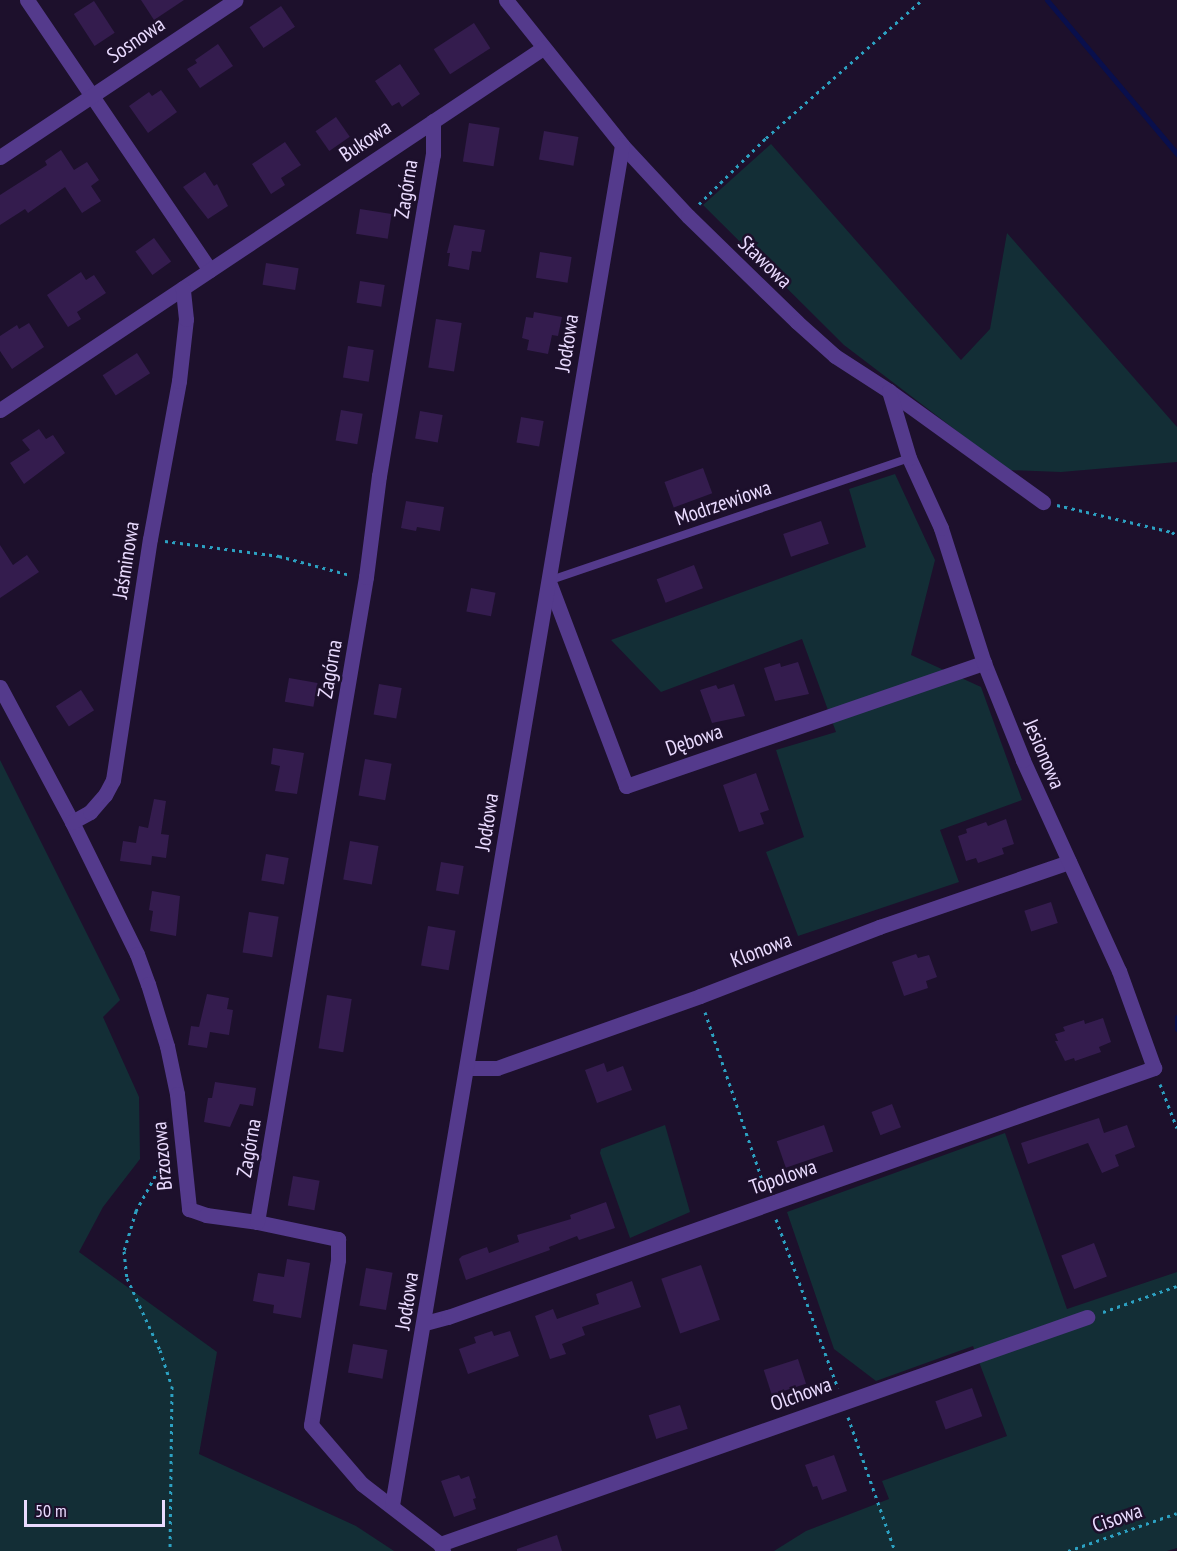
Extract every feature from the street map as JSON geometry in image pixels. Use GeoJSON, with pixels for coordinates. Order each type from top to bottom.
{"type":"FeatureCollection","features":[{"type":"Feature","properties":{"kind":"street","name":"Sosnowa"},"geometry":{"type":"LineString","coordinates":[[0,157],[235,0]]}},
{"type":"Feature","properties":{"kind":"street","name":"Stawowa"},"geometry":{"type":"LineString","coordinates":[[506,0],[622,145],[688,216],[835,356],[889,391],[1044,502]]}},
{"type":"Feature","properties":{"kind":"street"},"geometry":{"type":"LineString","coordinates":[[29,4],[210,270]]}},
{"type":"Feature","properties":{"kind":"street","name":"Bukowa"},"geometry":{"type":"LineString","coordinates":[[0,410],[543,48]]}},
{"type":"Feature","properties":{"kind":"street","name":"Zagórna"},"geometry":{"type":"LineString","coordinates":[[257,1222],[366,577],[379,476],[433,155],[433,121]]}},
{"type":"Feature","properties":{"kind":"street","name":"Jodłowa"},"geometry":{"type":"LineString","coordinates":[[392,1505],[425,1323],[622,145]]}},
{"type":"Feature","properties":{"kind":"street","name":"Jaśminowa"},"geometry":{"type":"LineString","coordinates":[[72,822],[90,812],[105,795],[113,780],[150,539],[179,381],[186,319],[183,288]]}},
{"type":"Feature","properties":{"kind":"street","name":"Jesionowa"},"geometry":{"type":"LineString","coordinates":[[889,391],[909,458],[941,528],[984,663],[1023,760],[1119,971],[1154,1068]]}},
{"type":"Feature","properties":{"kind":"street","name":"Dębowa"},"geometry":{"type":"LineString","coordinates":[[548,581],[626,786],[984,663]]}},
{"type":"Feature","properties":{"kind":"street","name":"Brzozowa"},"geometry":{"type":"LineString","coordinates":[[0,687],[72,822],[137,954],[152,994],[167,1046],[177,1094],[189,1209],[206,1215],[257,1222],[338,1239],[338,1260],[311,1425],[362,1484],[392,1505],[441,1548]]}},
{"type":"Feature","properties":{"kind":"street","name":"Klonowa"},"geometry":{"type":"LineString","coordinates":[[467,1068],[497,1068],[699,996],[879,927],[1069,862]]}},
{"type":"Feature","properties":{"kind":"street","name":"Topolowa"},"geometry":{"type":"LineString","coordinates":[[425,1323],[448,1317],[1154,1068]]}},
{"type":"Feature","properties":{"kind":"street","name":"Olchowa"},"geometry":{"type":"LineString","coordinates":[[441,1548],[843,1402],[1087,1317]]}},
{"type":"Feature","properties":{"kind":"lane","name":"Modrzewiowa"},"geometry":{"type":"LineString","coordinates":[[548,581],[909,458]]}},
{"type":"Feature","properties":{"kind":"path"},"geometry":{"type":"LineString","coordinates":[[688,216],[766,138],[922,0]]}},
{"type":"Feature","properties":{"kind":"path"},"geometry":{"type":"LineString","coordinates":[[1044,502],[1173,532],[1177,536]]}},
{"type":"Feature","properties":{"kind":"path"},"geometry":{"type":"LineString","coordinates":[[150,539],[279,556],[340,573],[366,577]]}},
{"type":"Feature","properties":{"kind":"path"},"geometry":{"type":"LineString","coordinates":[[699,996],[895,1551]]}},
{"type":"Feature","properties":{"kind":"path"},"geometry":{"type":"LineString","coordinates":[[1154,1068],[1177,1128]]}},
{"type":"Feature","properties":{"kind":"path"},"geometry":{"type":"LineString","coordinates":[[168,1154],[136,1211],[124,1251],[127,1278],[160,1350],[172,1386],[170,1551]]}},
{"type":"Feature","properties":{"kind":"path"},"geometry":{"type":"LineString","coordinates":[[1087,1317],[1177,1286]]}},
{"type":"Feature","properties":{"kind":"path","name":"Cisowa"},"geometry":{"type":"LineString","coordinates":[[1068,1551],[1177,1513]]}},
{"type":"Feature","properties":{"kind":"shaded area"},"geometry":{"type":"Polygon","coordinates":[[[771,144],[961,360],[990,329],[1007,233],[1177,427],[1177,462],[1061,472],[1008,470],[844,345],[703,205],[771,144]]]}},
{"type":"Feature","properties":{"kind":"shaded area"},"geometry":{"type":"Polygon","coordinates":[[[895,474],[935,560],[911,655],[981,687],[1022,800],[940,830],[959,882],[798,936],[766,852],[804,837],[776,750],[836,732],[802,639],[661,692],[611,640],[866,547],[849,489],[895,474]]]}},
{"type":"Feature","properties":{"kind":"shaded area"},"geometry":{"type":"Polygon","coordinates":[[[0,760],[120,1000],[103,1017],[139,1097],[140,1159],[103,1207],[79,1252],[217,1352],[199,1454],[356,1526],[394,1551],[0,1551],[0,760]]]}},
{"type":"Feature","properties":{"kind":"shaded area"},"geometry":{"type":"Polygon","coordinates":[[[665,1125],[690,1212],[630,1238],[600,1153],[601,1149],[665,1125]]]}},
{"type":"Feature","properties":{"kind":"shaded area"},"geometry":{"type":"Polygon","coordinates":[[[1005,1133],[1067,1309],[1177,1272],[1177,1548],[1167,1551],[774,1551],[806,1531],[889,1499],[882,1481],[1007,1436],[973,1346],[876,1381],[834,1349],[787,1212],[1005,1133]]]}},
{"type":"Feature","properties":{"kind":"building"},"geometry":{"type":"Polygon","coordinates":[[[141,0],[184,0],[154,20],[141,0]]]}},
{"type":"Feature","properties":{"kind":"building"},"geometry":{"type":"Polygon","coordinates":[[[94,1],[115,33],[95,46],[74,14],[94,1]]]}},
{"type":"Feature","properties":{"kind":"building"},"geometry":{"type":"Polygon","coordinates":[[[281,6],[295,27],[263,48],[249,27],[281,6]]]}},
{"type":"Feature","properties":{"kind":"building"},"geometry":{"type":"Polygon","coordinates":[[[474,23],[490,48],[450,74],[434,49],[474,23]]]}},
{"type":"Feature","properties":{"kind":"building"},"geometry":{"type":"Polygon","coordinates":[[[218,44],[233,66],[200,88],[187,69],[197,63],[195,60],[218,44]]]}},
{"type":"Feature","properties":{"kind":"building"},"geometry":{"type":"Polygon","coordinates":[[[400,64],[420,94],[402,107],[399,102],[392,106],[375,81],[400,64]]]}},
{"type":"Feature","properties":{"kind":"building"},"geometry":{"type":"Polygon","coordinates":[[[161,90],[177,112],[148,133],[129,106],[149,92],[152,96],[161,90]]]}},
{"type":"Feature","properties":{"kind":"building"},"geometry":{"type":"Polygon","coordinates":[[[336,117],[350,137],[329,151],[316,131],[336,117]]]}},
{"type":"Feature","properties":{"kind":"building"},"geometry":{"type":"Polygon","coordinates":[[[469,123],[500,128],[494,166],[463,162],[469,123]]]}},
{"type":"Feature","properties":{"kind":"building"},"geometry":{"type":"Polygon","coordinates":[[[544,131],[578,137],[573,166],[539,160],[544,131]]]}},
{"type":"Feature","properties":{"kind":"building"},"geometry":{"type":"Polygon","coordinates":[[[285,142],[301,165],[281,178],[285,185],[271,194],[252,164],[285,142]]]}},
{"type":"Feature","properties":{"kind":"building"},"geometry":{"type":"Polygon","coordinates":[[[61,150],[74,170],[87,162],[99,180],[91,186],[101,201],[82,213],[65,187],[28,213],[25,209],[0,225],[0,195],[47,165],[45,161],[61,150]]]}},
{"type":"Feature","properties":{"kind":"building"},"geometry":{"type":"Polygon","coordinates":[[[205,172],[214,186],[217,184],[228,206],[208,219],[183,187],[205,172]]]}},
{"type":"Feature","properties":{"kind":"building"},"geometry":{"type":"Polygon","coordinates":[[[360,209],[392,214],[388,239],[356,234],[360,209]]]}},
{"type":"Feature","properties":{"kind":"building"},"geometry":{"type":"Polygon","coordinates":[[[454,225],[485,230],[481,252],[472,251],[469,270],[448,266],[450,253],[447,253],[454,225]]]}},
{"type":"Feature","properties":{"kind":"building"},"geometry":{"type":"Polygon","coordinates":[[[154,238],[171,261],[152,275],[135,252],[154,238]]]}},
{"type":"Feature","properties":{"kind":"building"},"geometry":{"type":"Polygon","coordinates":[[[540,252],[572,257],[568,283],[536,278],[540,252]]]}},
{"type":"Feature","properties":{"kind":"building"},"geometry":{"type":"Polygon","coordinates":[[[266,263],[299,268],[295,290],[263,285],[266,263]]]}},
{"type":"Feature","properties":{"kind":"building"},"geometry":{"type":"Polygon","coordinates":[[[81,272],[86,280],[94,275],[106,293],[77,312],[81,319],[68,327],[47,295],[81,272]]]}},
{"type":"Feature","properties":{"kind":"building"},"geometry":{"type":"Polygon","coordinates":[[[360,281],[385,285],[381,307],[357,303],[360,281]]]}},
{"type":"Feature","properties":{"kind":"building"},"geometry":{"type":"Polygon","coordinates":[[[534,312],[562,317],[558,336],[552,335],[548,354],[527,350],[529,340],[522,338],[526,317],[533,318],[534,312]]]}},
{"type":"Feature","properties":{"kind":"building"},"geometry":{"type":"Polygon","coordinates":[[[436,319],[462,323],[454,371],[428,367],[436,319]]]}},
{"type":"Feature","properties":{"kind":"building"},"geometry":{"type":"Polygon","coordinates":[[[29,323],[44,347],[12,369],[0,351],[0,336],[17,325],[19,329],[29,323]]]}},
{"type":"Feature","properties":{"kind":"building"},"geometry":{"type":"Polygon","coordinates":[[[348,346],[374,350],[369,382],[343,378],[348,346]]]}},
{"type":"Feature","properties":{"kind":"building"},"geometry":{"type":"Polygon","coordinates":[[[137,353],[150,373],[116,395],[103,375],[137,353]]]}},
{"type":"Feature","properties":{"kind":"building"},"geometry":{"type":"Polygon","coordinates":[[[341,410],[363,414],[357,444],[336,441],[341,410]]]}},
{"type":"Feature","properties":{"kind":"building"},"geometry":{"type":"Polygon","coordinates":[[[420,411],[443,415],[438,443],[415,439],[420,411]]]}},
{"type":"Feature","properties":{"kind":"building"},"geometry":{"type":"Polygon","coordinates":[[[521,417],[544,421],[539,447],[516,443],[521,417]]]}},
{"type":"Feature","properties":{"kind":"building"},"geometry":{"type":"Polygon","coordinates":[[[39,429],[46,439],[53,435],[65,453],[24,484],[10,463],[30,450],[22,440],[39,429]]]}},
{"type":"Feature","properties":{"kind":"building"},"geometry":{"type":"Polygon","coordinates":[[[703,468],[712,493],[674,507],[664,482],[703,468]]]}},
{"type":"Feature","properties":{"kind":"building"},"geometry":{"type":"Polygon","coordinates":[[[406,501],[444,507],[440,531],[417,527],[416,531],[401,528],[406,501]]]}},
{"type":"Feature","properties":{"kind":"building"},"geometry":{"type":"Polygon","coordinates":[[[821,521],[829,544],[791,557],[783,534],[821,521]]]}},
{"type":"Feature","properties":{"kind":"building"},"geometry":{"type":"Polygon","coordinates":[[[0,545],[13,565],[27,555],[39,572],[0,598],[0,545]]]}},
{"type":"Feature","properties":{"kind":"building"},"geometry":{"type":"Polygon","coordinates":[[[694,565],[703,588],[666,603],[657,579],[694,565]]]}},
{"type":"Feature","properties":{"kind":"building"},"geometry":{"type":"Polygon","coordinates":[[[471,588],[496,593],[491,616],[466,612],[471,588]]]}},
{"type":"Feature","properties":{"kind":"building"},"geometry":{"type":"Polygon","coordinates":[[[798,662],[809,694],[775,701],[764,668],[780,663],[781,667],[798,662]]]}},
{"type":"Feature","properties":{"kind":"building"},"geometry":{"type":"Polygon","coordinates":[[[289,678],[318,683],[313,707],[285,702],[289,678]]]}},
{"type":"Feature","properties":{"kind":"building"},"geometry":{"type":"Polygon","coordinates":[[[379,684],[402,688],[396,719],[374,715],[379,684]]]}},
{"type":"Feature","properties":{"kind":"building"},"geometry":{"type":"Polygon","coordinates":[[[734,684],[745,716],[712,723],[700,690],[716,685],[718,689],[734,684]]]}},
{"type":"Feature","properties":{"kind":"building"},"geometry":{"type":"Polygon","coordinates":[[[81,690],[94,710],[69,726],[56,706],[81,690]]]}},
{"type":"Feature","properties":{"kind":"building"},"geometry":{"type":"Polygon","coordinates":[[[273,748],[304,753],[297,794],[275,791],[280,766],[271,764],[273,748]]]}},
{"type":"Feature","properties":{"kind":"building"},"geometry":{"type":"Polygon","coordinates":[[[365,759],[392,764],[385,800],[359,795],[365,759]]]}},
{"type":"Feature","properties":{"kind":"building"},"geometry":{"type":"Polygon","coordinates":[[[756,773],[769,810],[760,813],[764,824],[739,832],[723,785],[756,773]]]}},
{"type":"Feature","properties":{"kind":"building"},"geometry":{"type":"Polygon","coordinates":[[[154,799],[166,801],[161,834],[169,835],[166,858],[152,856],[151,865],[120,861],[123,841],[136,843],[139,826],[148,828],[154,799]]]}},
{"type":"Feature","properties":{"kind":"building"},"geometry":{"type":"Polygon","coordinates":[[[1006,819],[1014,844],[1002,848],[1004,854],[978,863],[976,858],[966,861],[958,836],[967,833],[966,829],[986,822],[988,826],[1006,819]]]}},
{"type":"Feature","properties":{"kind":"building"},"geometry":{"type":"Polygon","coordinates":[[[350,841],[379,846],[372,884],[343,879],[350,841]]]}},
{"type":"Feature","properties":{"kind":"building"},"geometry":{"type":"Polygon","coordinates":[[[266,854],[289,858],[284,885],[261,881],[266,854]]]}},
{"type":"Feature","properties":{"kind":"building"},"geometry":{"type":"Polygon","coordinates":[[[441,862],[464,866],[459,895],[436,891],[441,862]]]}},
{"type":"Feature","properties":{"kind":"building"},"geometry":{"type":"Polygon","coordinates":[[[152,891],[180,896],[176,936],[150,931],[153,911],[149,910],[152,891]]]}},
{"type":"Feature","properties":{"kind":"building"},"geometry":{"type":"Polygon","coordinates":[[[1051,902],[1058,923],[1031,932],[1024,911],[1051,902]]]}},
{"type":"Feature","properties":{"kind":"building"},"geometry":{"type":"Polygon","coordinates":[[[249,912],[279,917],[272,957],[243,952],[249,912]]]}},
{"type":"Feature","properties":{"kind":"building"},"geometry":{"type":"Polygon","coordinates":[[[428,926],[456,931],[449,970],[421,965],[428,926]]]}},
{"type":"Feature","properties":{"kind":"building"},"geometry":{"type":"Polygon","coordinates":[[[916,954],[918,958],[929,955],[937,977],[926,981],[928,988],[904,996],[892,962],[916,954]]]}},
{"type":"Feature","properties":{"kind":"building"},"geometry":{"type":"Polygon","coordinates":[[[207,994],[229,998],[227,1009],[233,1010],[229,1035],[210,1032],[207,1048],[188,1045],[191,1026],[199,1027],[207,994]]]}},
{"type":"Feature","properties":{"kind":"building"},"geometry":{"type":"Polygon","coordinates":[[[327,995],[352,999],[343,1052],[319,1048],[327,995]]]}},
{"type":"Feature","properties":{"kind":"building"},"geometry":{"type":"Polygon","coordinates":[[[1103,1018],[1111,1042],[1099,1047],[1101,1052],[1075,1061],[1074,1058],[1065,1061],[1055,1041],[1058,1041],[1055,1034],[1065,1031],[1063,1027],[1084,1020],[1085,1024],[1103,1018]]]}},
{"type":"Feature","properties":{"kind":"building"},"geometry":{"type":"Polygon","coordinates":[[[604,1063],[607,1072],[623,1066],[632,1090],[597,1103],[585,1070],[604,1063]]]}},
{"type":"Feature","properties":{"kind":"building"},"geometry":{"type":"Polygon","coordinates":[[[215,1082],[256,1088],[253,1106],[240,1104],[230,1127],[204,1122],[208,1098],[212,1098],[215,1082]]]}},
{"type":"Feature","properties":{"kind":"building"},"geometry":{"type":"Polygon","coordinates":[[[892,1104],[901,1127],[880,1135],[871,1112],[892,1104]]]}},
{"type":"Feature","properties":{"kind":"building"},"geometry":{"type":"Polygon","coordinates":[[[1099,1118],[1104,1133],[1127,1125],[1135,1147],[1115,1155],[1119,1166],[1102,1173],[1088,1143],[1028,1164],[1021,1143],[1099,1118]]]}},
{"type":"Feature","properties":{"kind":"building"},"geometry":{"type":"Polygon","coordinates":[[[824,1125],[833,1151],[786,1168],[777,1141],[824,1125]]]}},
{"type":"Feature","properties":{"kind":"building"},"geometry":{"type":"Polygon","coordinates":[[[293,1176],[320,1181],[314,1210],[288,1206],[293,1176]]]}},
{"type":"Feature","properties":{"kind":"building"},"geometry":{"type":"Polygon","coordinates":[[[606,1202],[615,1228],[579,1240],[577,1236],[549,1247],[550,1250],[466,1280],[459,1259],[462,1256],[487,1247],[489,1253],[519,1242],[517,1235],[571,1219],[570,1215],[606,1202]]]}},
{"type":"Feature","properties":{"kind":"building"},"geometry":{"type":"Polygon","coordinates":[[[1094,1243],[1107,1277],[1074,1289],[1061,1256],[1094,1243]]]}},
{"type":"Feature","properties":{"kind":"building"},"geometry":{"type":"Polygon","coordinates":[[[287,1259],[310,1263],[301,1318],[273,1313],[274,1305],[253,1301],[258,1273],[284,1277],[287,1259]]]}},
{"type":"Feature","properties":{"kind":"building"},"geometry":{"type":"Polygon","coordinates":[[[701,1265],[720,1320],[680,1334],[661,1279],[701,1265]]]}},
{"type":"Feature","properties":{"kind":"building"},"geometry":{"type":"Polygon","coordinates":[[[366,1268],[393,1273],[386,1310],[359,1305],[366,1268]]]}},
{"type":"Feature","properties":{"kind":"building"},"geometry":{"type":"Polygon","coordinates":[[[632,1281],[641,1307],[582,1327],[585,1335],[562,1344],[566,1354],[550,1359],[535,1316],[553,1309],[557,1319],[599,1304],[596,1294],[632,1281]]]}},
{"type":"Feature","properties":{"kind":"building"},"geometry":{"type":"Polygon","coordinates":[[[492,1331],[494,1336],[510,1331],[519,1356],[468,1374],[459,1349],[476,1343],[474,1337],[492,1331]]]}},
{"type":"Feature","properties":{"kind":"building"},"geometry":{"type":"Polygon","coordinates":[[[353,1344],[387,1350],[382,1379],[348,1373],[353,1344]]]}},
{"type":"Feature","properties":{"kind":"building"},"geometry":{"type":"Polygon","coordinates":[[[798,1359],[806,1384],[772,1395],[764,1370],[798,1359]]]}},
{"type":"Feature","properties":{"kind":"building"},"geometry":{"type":"Polygon","coordinates":[[[972,1388],[982,1416],[946,1430],[935,1401],[972,1388]]]}},
{"type":"Feature","properties":{"kind":"building"},"geometry":{"type":"Polygon","coordinates":[[[680,1405],[688,1429],[656,1439],[649,1415],[680,1405]]]}},
{"type":"Feature","properties":{"kind":"building"},"geometry":{"type":"Polygon","coordinates":[[[834,1455],[847,1491],[822,1500],[817,1486],[813,1487],[805,1465],[834,1455]]]}},
{"type":"Feature","properties":{"kind":"building"},"geometry":{"type":"Polygon","coordinates":[[[459,1475],[461,1479],[469,1476],[476,1498],[473,1499],[476,1509],[454,1517],[441,1481],[459,1475]]]}},
{"type":"Feature","properties":{"kind":"building"},"geometry":{"type":"Polygon","coordinates":[[[557,1535],[562,1551],[517,1551],[517,1549],[557,1535]]]}},
{"type":"Feature","properties":{"kind":"waterway"},"geometry":{"type":"LineString","coordinates":[[1047,0],[1177,154]]}},
{"type":"Feature","properties":{"kind":"waterway"},"geometry":{"type":"LineString","coordinates":[[1177,1017],[1177,1029]]}}]}
